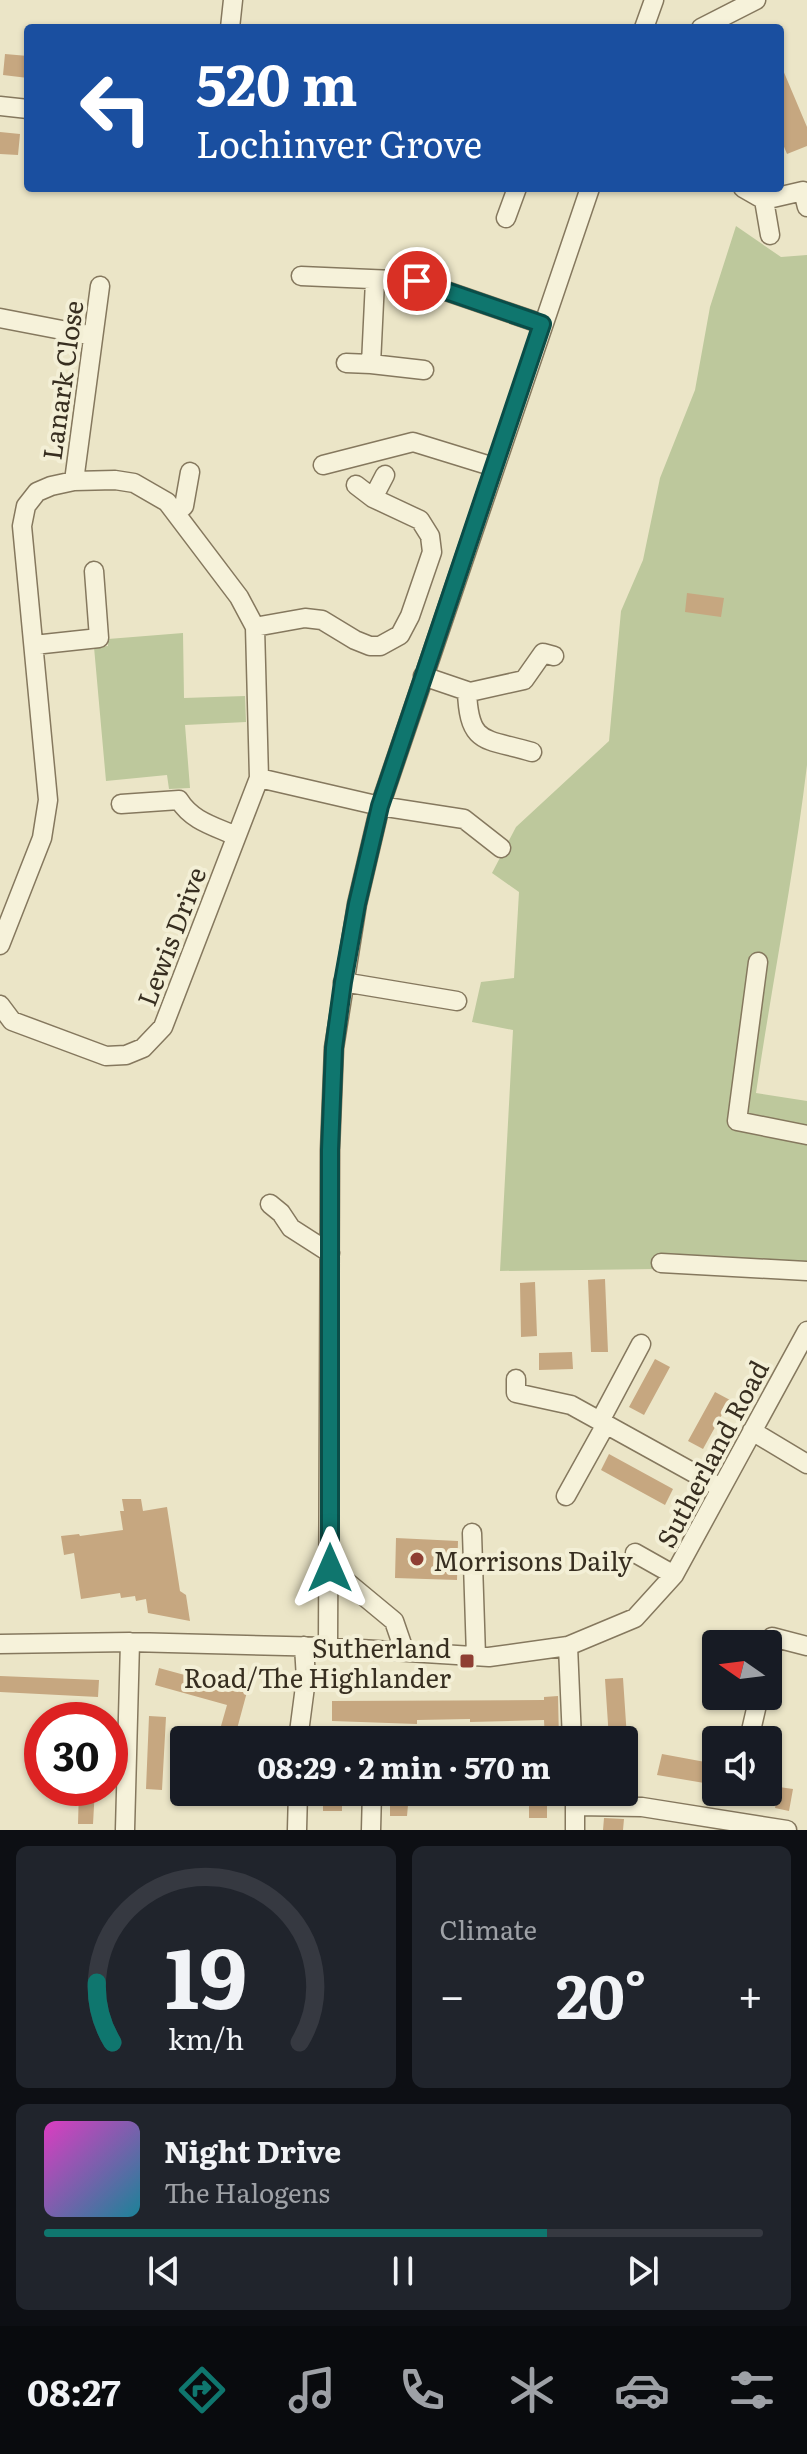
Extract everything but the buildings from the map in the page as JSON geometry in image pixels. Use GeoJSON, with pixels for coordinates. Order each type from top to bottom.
{"type":"FeatureCollection","features":[{"type":"Feature","properties":{"kind":"street"},"geometry":{"type":"LineString","coordinates":[[230,24],[233,0]]}},
{"type":"Feature","properties":{"kind":"street"},"geometry":{"type":"LineString","coordinates":[[645,24],[654,0]]}},
{"type":"Feature","properties":{"kind":"street"},"geometry":{"type":"LineString","coordinates":[[709,24],[756,0]]}},
{"type":"Feature","properties":{"kind":"street"},"geometry":{"type":"LineString","coordinates":[[0,106],[24,109]]}},
{"type":"Feature","properties":{"kind":"street"},"geometry":{"type":"LineString","coordinates":[[750,192],[764,200],[803,191],[807,207]]}},
{"type":"Feature","properties":{"kind":"street"},"geometry":{"type":"LineString","coordinates":[[506,218],[516,192]]}},
{"type":"Feature","properties":{"kind":"street"},"geometry":{"type":"LineString","coordinates":[[328,1647],[334,1048],[343,982],[380,806],[589,192]]}},
{"type":"Feature","properties":{"kind":"street"},"geometry":{"type":"LineString","coordinates":[[764,200],[770,235]]}},
{"type":"Feature","properties":{"kind":"street"},"geometry":{"type":"LineString","coordinates":[[301,276],[417,281],[542,324]]}},
{"type":"Feature","properties":{"kind":"street"},"geometry":{"type":"LineString","coordinates":[[371,364],[375,281]]}},
{"type":"Feature","properties":{"kind":"street","name":"Lanark Close"},"geometry":{"type":"LineString","coordinates":[[74,481],[100,286]]}},
{"type":"Feature","properties":{"kind":"street"},"geometry":{"type":"LineString","coordinates":[[0,318],[93,336]]}},
{"type":"Feature","properties":{"kind":"street"},"geometry":{"type":"LineString","coordinates":[[346,363],[424,370]]}},
{"type":"Feature","properties":{"kind":"street"},"geometry":{"type":"LineString","coordinates":[[323,465],[413,442],[494,467]]}},
{"type":"Feature","properties":{"kind":"street"},"geometry":{"type":"LineString","coordinates":[[176,514],[184,506],[190,472]]}},
{"type":"Feature","properties":{"kind":"street"},"geometry":{"type":"LineString","coordinates":[[373,498],[385,475]]}},
{"type":"Feature","properties":{"kind":"street","name":"Lewis Drive"},"geometry":{"type":"LineString","coordinates":[[0,945],[47,819],[48,800],[22,526],[26,506],[37,492],[74,481],[134,483],[167,502],[239,597],[255,627],[259,778],[163,1027],[143,1048],[126,1055],[106,1056],[12,1021],[4,1011]]}},
{"type":"Feature","properties":{"kind":"street"},"geometry":{"type":"LineString","coordinates":[[255,627],[305,618],[322,620],[370,646],[380,646],[400,635],[410,616],[432,552],[430,536],[420,520],[373,498],[356,485]]}},
{"type":"Feature","properties":{"kind":"street"},"geometry":{"type":"LineString","coordinates":[[34,645],[99,638],[94,571]]}},
{"type":"Feature","properties":{"kind":"street"},"geometry":{"type":"LineString","coordinates":[[423,676],[467,691],[524,680],[543,653],[554,656]]}},
{"type":"Feature","properties":{"kind":"street"},"geometry":{"type":"LineString","coordinates":[[467,691],[468,717],[476,732],[489,740],[532,752]]}},
{"type":"Feature","properties":{"kind":"street"},"geometry":{"type":"LineString","coordinates":[[259,778],[380,806],[464,819],[501,848]]}},
{"type":"Feature","properties":{"kind":"street"},"geometry":{"type":"LineString","coordinates":[[121,804],[179,800],[195,819],[236,836]]}},
{"type":"Feature","properties":{"kind":"street"},"geometry":{"type":"LineString","coordinates":[[758,962],[737,1121],[807,1135]]}},
{"type":"Feature","properties":{"kind":"street"},"geometry":{"type":"LineString","coordinates":[[343,982],[457,1001]]}},
{"type":"Feature","properties":{"kind":"street"},"geometry":{"type":"LineString","coordinates":[[0,1036],[4,1011]]}},
{"type":"Feature","properties":{"kind":"street"},"geometry":{"type":"LineString","coordinates":[[270,1204],[291,1228],[330,1253]]}},
{"type":"Feature","properties":{"kind":"street"},"geometry":{"type":"LineString","coordinates":[[661,1263],[807,1271]]}},
{"type":"Feature","properties":{"kind":"street","name":"Sutherland Road"},"geometry":{"type":"LineString","coordinates":[[0,1644],[130,1642],[304,1646],[489,1657],[568,1646],[635,1618],[674,1575],[807,1331]]}},
{"type":"Feature","properties":{"kind":"street"},"geometry":{"type":"LineString","coordinates":[[566,1496],[641,1344]]}},
{"type":"Feature","properties":{"kind":"street"},"geometry":{"type":"LineString","coordinates":[[516,1379],[516,1393],[557,1400],[721,1488]]}},
{"type":"Feature","properties":{"kind":"street"},"geometry":{"type":"LineString","coordinates":[[752,1431],[807,1464]]}},
{"type":"Feature","properties":{"kind":"street"},"geometry":{"type":"LineString","coordinates":[[472,1533],[476,1656]]}},
{"type":"Feature","properties":{"kind":"street"},"geometry":{"type":"LineString","coordinates":[[635,1553],[674,1575]]}},
{"type":"Feature","properties":{"kind":"street"},"geometry":{"type":"LineString","coordinates":[[330,1568],[394,1621],[404,1650]]}},
{"type":"Feature","properties":{"kind":"street"},"geometry":{"type":"LineString","coordinates":[[782,1640],[807,1646]]}},
{"type":"Feature","properties":{"kind":"street"},"geometry":{"type":"LineString","coordinates":[[125,1830],[130,1642]]}},
{"type":"Feature","properties":{"kind":"street"},"geometry":{"type":"LineString","coordinates":[[300,1726],[306,1679],[304,1646]]}},
{"type":"Feature","properties":{"kind":"street"},"geometry":{"type":"LineString","coordinates":[[568,1646],[571,1726]]}},
{"type":"Feature","properties":{"kind":"street"},"geometry":{"type":"LineString","coordinates":[[297,1830],[298,1806]]}},
{"type":"Feature","properties":{"kind":"street"},"geometry":{"type":"LineString","coordinates":[[371,1830],[372,1806]]}},
{"type":"Feature","properties":{"kind":"street"},"geometry":{"type":"LineString","coordinates":[[573,1829],[575,1806]]}},
{"type":"Feature","properties":{"kind":"street"},"geometry":{"type":"LineString","coordinates":[[634,1806],[787,1830]]}},
{"type":"Feature","properties":{"kind":"street"},"geometry":{"type":"LineString","coordinates":[[357,1829],[380,1830]]}},
{"type":"Feature","properties":{"kind":"green space"},"geometry":{"type":"Polygon","coordinates":[[[736,226],[781,257],[807,255],[807,765],[756,1093],[807,1101],[807,1277],[656,1269],[500,1271],[513,1030],[472,1022],[481,982],[514,978],[519,892],[492,873],[516,827],[609,741],[621,611],[643,560],[660,478],[695,390],[710,307],[736,226]]]}},
{"type":"Feature","properties":{"kind":"green space"},"geometry":{"type":"Polygon","coordinates":[[[183,633],[184,698],[245,696],[246,722],[185,725],[190,788],[169,789],[167,775],[106,781],[94,647],[108,646],[108,639],[183,633]]]}},
{"type":"Feature","properties":{"kind":"place","name":"Morrisons Daily"},"geometry":{"type":"Point","coordinates":[417,1559]}},
{"type":"Feature","properties":{"kind":"place","name":"Sutherland Road/The Highlander"},"geometry":{"type":"Point","coordinates":[467,1661]}},
{"type":"Feature","properties":{"kind":"route"},"geometry":{"type":"LineString","coordinates":[[330,1568],[330,1150],[334,1048],[343,982],[380,806],[542,324],[417,281]]}}]}
